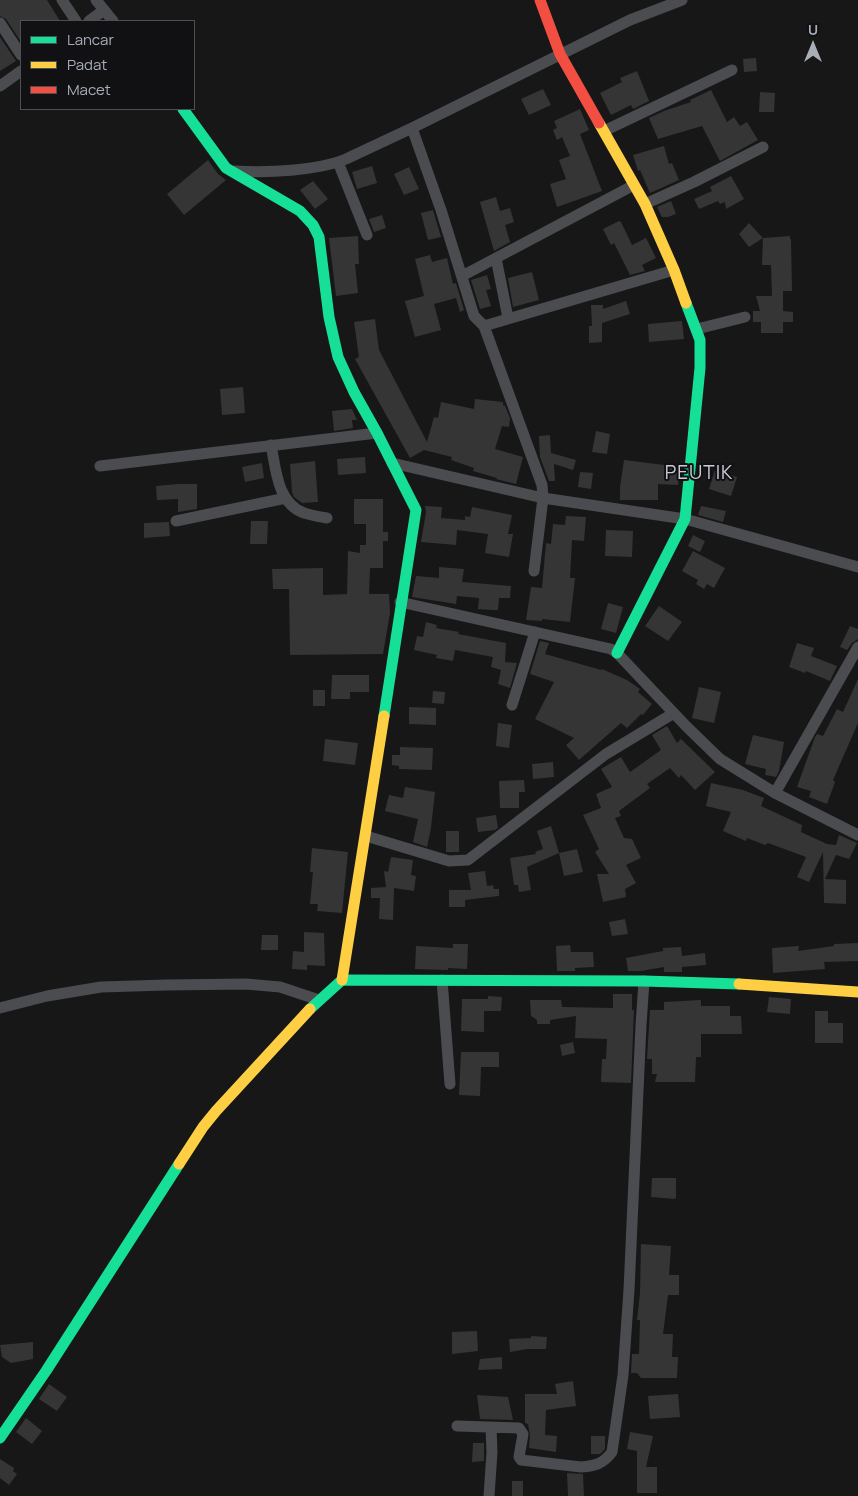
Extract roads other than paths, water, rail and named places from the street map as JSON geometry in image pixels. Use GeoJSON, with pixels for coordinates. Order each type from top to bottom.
{"type":"FeatureCollection","features":[{"type":"Feature","properties":{"kind":"street"},"geometry":{"type":"LineString","coordinates":[[62,0],[75,20]]}},
{"type":"Feature","properties":{"kind":"street"},"geometry":{"type":"LineString","coordinates":[[96,0],[112,20]]}},
{"type":"Feature","properties":{"kind":"street"},"geometry":{"type":"LineString","coordinates":[[540,0],[560,54],[645,204],[674,270],[700,340],[701,356],[685,519],[617,653]]}},
{"type":"Feature","properties":{"kind":"street"},"geometry":{"type":"LineString","coordinates":[[230,171],[259,172],[338,162],[412,128],[640,15],[682,0]]}},
{"type":"Feature","properties":{"kind":"street"},"geometry":{"type":"LineString","coordinates":[[90,20],[104,10]]}},
{"type":"Feature","properties":{"kind":"street"},"geometry":{"type":"LineString","coordinates":[[1,26],[20,54]]}},
{"type":"Feature","properties":{"kind":"street"},"geometry":{"type":"LineString","coordinates":[[604,131],[732,70]]}},
{"type":"Feature","properties":{"kind":"street"},"geometry":{"type":"LineString","coordinates":[[0,86],[20,72]]}},
{"type":"Feature","properties":{"kind":"street"},"geometry":{"type":"LineString","coordinates":[[0,1438],[46,1371],[203,1127],[224,1101],[319,1000],[342,980],[416,510],[354,392],[338,357],[328,317],[319,237],[316,230],[308,218],[293,206],[226,168],[184,110]]}},
{"type":"Feature","properties":{"kind":"street"},"geometry":{"type":"LineString","coordinates":[[412,128],[441,210],[474,316],[484,326],[542,485],[534,571]]}},
{"type":"Feature","properties":{"kind":"street"},"geometry":{"type":"LineString","coordinates":[[645,204],[694,182],[763,147]]}},
{"type":"Feature","properties":{"kind":"street"},"geometry":{"type":"LineString","coordinates":[[338,162],[367,236]]}},
{"type":"Feature","properties":{"kind":"street"},"geometry":{"type":"LineString","coordinates":[[462,276],[634,185]]}},
{"type":"Feature","properties":{"kind":"street"},"geometry":{"type":"LineString","coordinates":[[496,258],[508,318]]}},
{"type":"Feature","properties":{"kind":"street"},"geometry":{"type":"LineString","coordinates":[[484,326],[674,270]]}},
{"type":"Feature","properties":{"kind":"street"},"geometry":{"type":"LineString","coordinates":[[697,329],[746,317]]}},
{"type":"Feature","properties":{"kind":"street"},"geometry":{"type":"LineString","coordinates":[[100,466],[377,433]]}},
{"type":"Feature","properties":{"kind":"street"},"geometry":{"type":"LineString","coordinates":[[271,445],[280,487],[286,498],[303,513],[327,518]]}},
{"type":"Feature","properties":{"kind":"street"},"geometry":{"type":"LineString","coordinates":[[392,462],[542,498],[685,519],[858,567]]}},
{"type":"Feature","properties":{"kind":"street"},"geometry":{"type":"LineString","coordinates":[[176,521],[286,498]]}},
{"type":"Feature","properties":{"kind":"street"},"geometry":{"type":"LineString","coordinates":[[400,602],[605,647],[617,653],[674,713],[720,758],[734,769],[775,793],[858,835]]}},
{"type":"Feature","properties":{"kind":"street"},"geometry":{"type":"LineString","coordinates":[[512,705],[535,632]]}},
{"type":"Feature","properties":{"kind":"street"},"geometry":{"type":"LineString","coordinates":[[775,793],[858,647]]}},
{"type":"Feature","properties":{"kind":"street"},"geometry":{"type":"LineString","coordinates":[[366,836],[449,861],[468,860],[606,754],[674,713]]}},
{"type":"Feature","properties":{"kind":"street"},"geometry":{"type":"LineString","coordinates":[[342,980],[644,981],[760,985],[858,992]]}},
{"type":"Feature","properties":{"kind":"street"},"geometry":{"type":"LineString","coordinates":[[442,980],[450,1084]]}},
{"type":"Feature","properties":{"kind":"street"},"geometry":{"type":"LineString","coordinates":[[458,1426],[517,1428],[521,1430],[523,1434],[520,1460],[581,1467],[598,1464],[606,1460],[612,1452],[625,1347],[644,981]]}},
{"type":"Feature","properties":{"kind":"street"},"geometry":{"type":"LineString","coordinates":[[0,1008],[48,996],[101,987],[166,985],[246,984],[280,987],[319,1000]]}},
{"type":"Feature","properties":{"kind":"street"},"geometry":{"type":"LineString","coordinates":[[489,1496],[492,1452],[491,1428]]}},
{"type":"Feature","properties":{"kind":"district","name":"PEUTIK"},"geometry":{"type":"Point","coordinates":[699,474]}}]}
